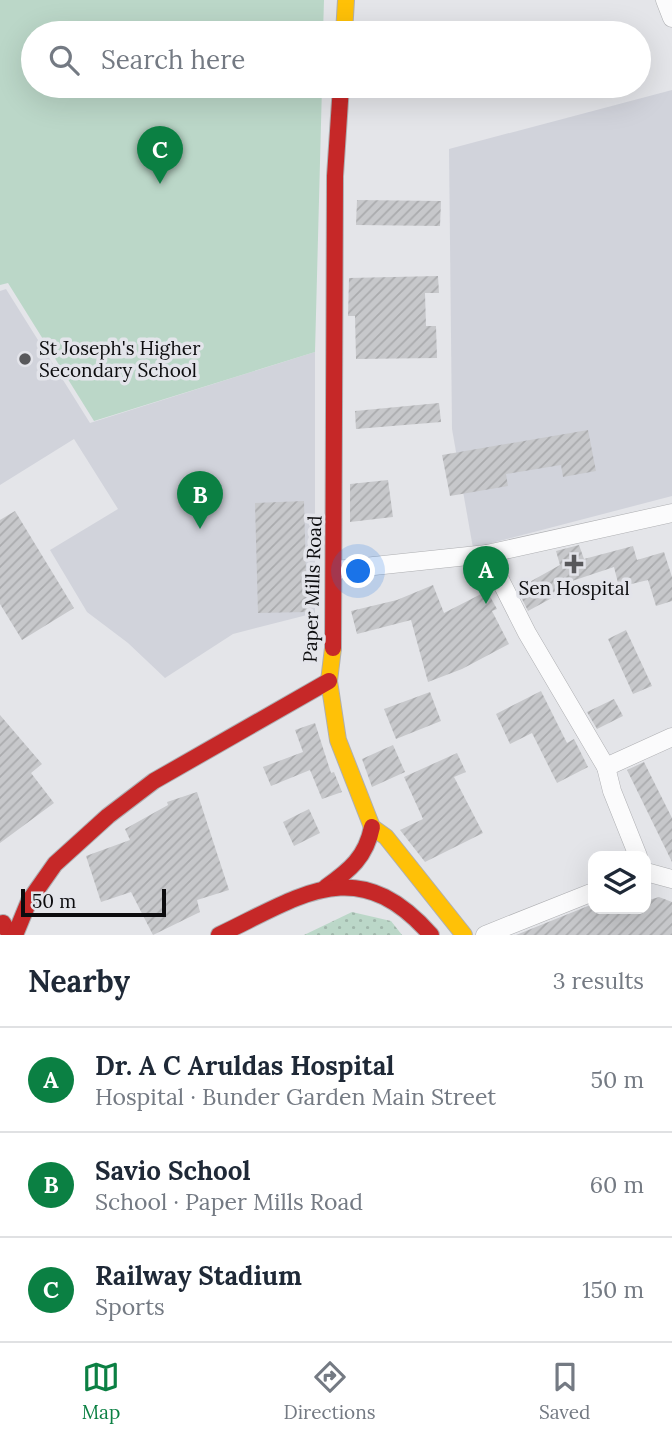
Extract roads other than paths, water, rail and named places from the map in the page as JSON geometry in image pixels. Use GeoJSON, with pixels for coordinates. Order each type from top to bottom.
{"type":"FeatureCollection","features":[{"type":"Feature","properties":{"kind":"main road"},"geometry":{"type":"LineString","coordinates":[[345,21],[346,0]]}},
{"type":"Feature","properties":{"kind":"main road","name":"Paper Mills Road"},"geometry":{"type":"LineString","coordinates":[[6,927],[29,901],[55,864],[107,816],[153,781],[328,681],[333,660],[336,570],[333,377],[335,176],[340,98]]}},
{"type":"Feature","properties":{"kind":"main road"},"geometry":{"type":"LineString","coordinates":[[219,935],[326,887],[360,862],[368,852],[372,827],[338,740],[328,681]]}},
{"type":"Feature","properties":{"kind":"main road"},"geometry":{"type":"LineString","coordinates":[[372,827],[386,837],[464,935]]}},
{"type":"Feature","properties":{"kind":"main road"},"geometry":{"type":"LineString","coordinates":[[326,887],[364,889],[383,894],[411,911],[431,935]]}},
{"type":"Feature","properties":{"kind":"street"},"geometry":{"type":"LineString","coordinates":[[665,0],[672,18]]}},
{"type":"Feature","properties":{"kind":"street"},"geometry":{"type":"LineString","coordinates":[[336,570],[487,554],[672,513]]}},
{"type":"Feature","properties":{"kind":"street"},"geometry":{"type":"LineString","coordinates":[[487,554],[527,633],[606,768],[611,791],[636,851]]}},
{"type":"Feature","properties":{"kind":"street"},"geometry":{"type":"LineString","coordinates":[[606,768],[672,737]]}},
{"type":"Feature","properties":{"kind":"street"},"geometry":{"type":"LineString","coordinates":[[651,873],[672,879]]}},
{"type":"Feature","properties":{"kind":"street"},"geometry":{"type":"LineString","coordinates":[[485,935],[588,894]]}},
{"type":"Feature","properties":{"kind":"place","name":"Railway Stadium"},"geometry":{"type":"Point","coordinates":[160,184]}},
{"type":"Feature","properties":{"kind":"place","name":"St Joseph's Higher Secondary School"},"geometry":{"type":"Point","coordinates":[25,359]}},
{"type":"Feature","properties":{"kind":"place","name":"Savio School"},"geometry":{"type":"Point","coordinates":[200,529]}},
{"type":"Feature","properties":{"kind":"place","name":"Sen Hospital"},"geometry":{"type":"Point","coordinates":[574,564]}},
{"type":"Feature","properties":{"kind":"place","name":"Dr. A C Aruldas Hospital"},"geometry":{"type":"Point","coordinates":[486,604]}}]}
